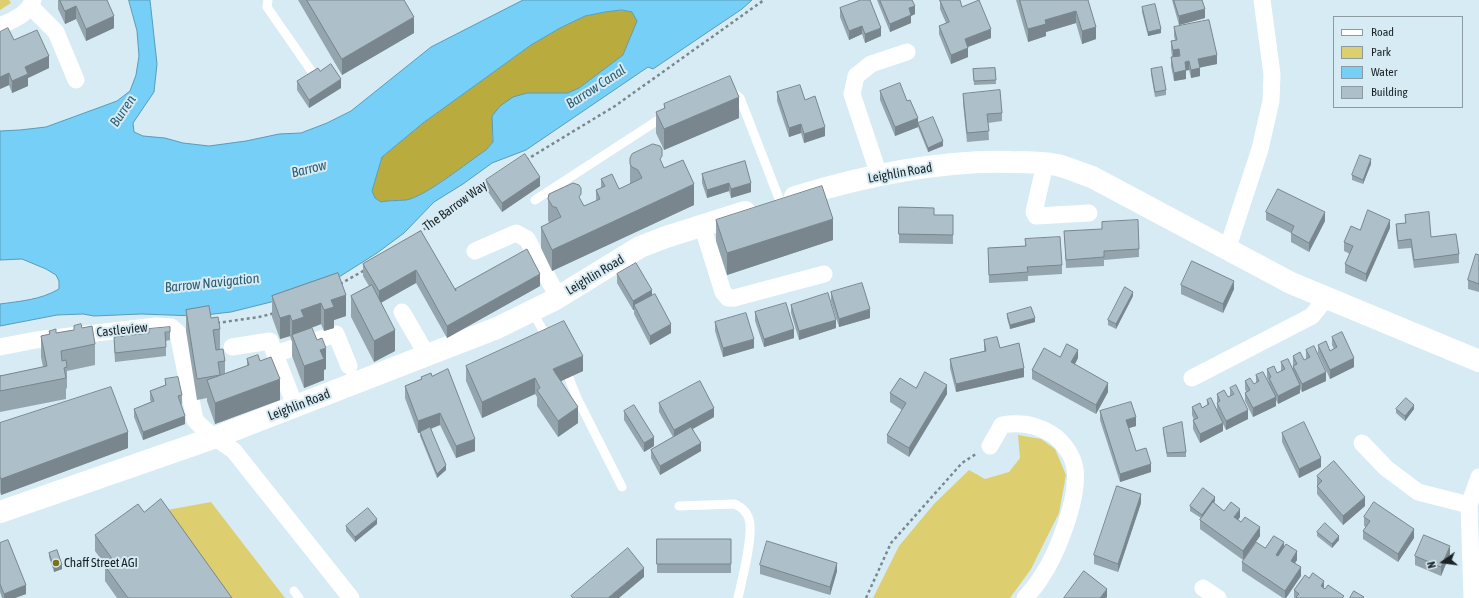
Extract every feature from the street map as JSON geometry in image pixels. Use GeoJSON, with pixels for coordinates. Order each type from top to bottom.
{"type":"FeatureCollection","features":[{"type":"Feature","properties":{"kind":"street"},"geometry":{"type":"LineString","coordinates":[[1227,250],[1260,149],[1271,101],[1272,74],[1262,0]]}},
{"type":"Feature","properties":{"kind":"street"},"geometry":{"type":"LineString","coordinates":[[0,26],[16,19],[32,4],[56,32],[76,80]]}},
{"type":"Feature","properties":{"kind":"street"},"geometry":{"type":"LineString","coordinates":[[879,175],[852,94],[856,76],[871,64],[907,52]]}},
{"type":"Feature","properties":{"kind":"street","name":"Leighlin Road"},"geometry":{"type":"LineString","coordinates":[[0,512],[216,437],[497,328],[558,297],[640,247],[666,237],[780,202],[879,175],[946,165],[993,161],[1045,164],[1057,165],[1092,177],[1200,236],[1291,283],[1479,361]]}},
{"type":"Feature","properties":{"kind":"street"},"geometry":{"type":"LineString","coordinates":[[1045,164],[1034,212],[1036,216],[1089,213]]}},
{"type":"Feature","properties":{"kind":"street"},"geometry":{"type":"LineString","coordinates":[[702,225],[723,292],[728,298],[734,298],[824,274]]}},
{"type":"Feature","properties":{"kind":"street"},"geometry":{"type":"LineString","coordinates":[[475,251],[516,233],[527,238],[558,297]]}},
{"type":"Feature","properties":{"kind":"street"},"geometry":{"type":"LineString","coordinates":[[1192,378],[1312,316],[1326,298]]}},
{"type":"Feature","properties":{"kind":"street"},"geometry":{"type":"LineString","coordinates":[[402,312],[427,356]]}},
{"type":"Feature","properties":{"kind":"street","name":"Castleview"},"geometry":{"type":"LineString","coordinates":[[0,347],[36,340],[156,326],[175,330],[195,420],[205,431],[216,437]]}},
{"type":"Feature","properties":{"kind":"street"},"geometry":{"type":"LineString","coordinates":[[275,354],[336,334],[349,366]]}},
{"type":"Feature","properties":{"kind":"street"},"geometry":{"type":"LineString","coordinates":[[232,347],[270,341],[295,406]]}},
{"type":"Feature","properties":{"kind":"street"},"geometry":{"type":"LineString","coordinates":[[990,446],[1002,425],[1014,423],[1034,426],[1051,434],[1062,443],[1075,468],[1075,486],[1069,512],[1058,544],[1041,578],[1025,598]]}},
{"type":"Feature","properties":{"kind":"street"},"geometry":{"type":"LineString","coordinates":[[216,437],[234,451],[351,598]]}},
{"type":"Feature","properties":{"kind":"street"},"geometry":{"type":"LineString","coordinates":[[1362,444],[1386,468],[1418,492],[1469,505]]}},
{"type":"Feature","properties":{"kind":"street"},"geometry":{"type":"LineString","coordinates":[[1472,598],[1469,505],[1479,477]]}},
{"type":"Feature","properties":{"kind":"street"},"geometry":{"type":"LineString","coordinates":[[1203,588],[1218,598]]}},
{"type":"Feature","properties":{"kind":"lane"},"geometry":{"type":"LineString","coordinates":[[268,0],[267,7],[312,72]]}},
{"type":"Feature","properties":{"kind":"lane"},"geometry":{"type":"LineString","coordinates":[[722,90],[730,90],[740,98],[780,202]]}},
{"type":"Feature","properties":{"kind":"lane"},"geometry":{"type":"LineString","coordinates":[[535,200],[671,112]]}},
{"type":"Feature","properties":{"kind":"lane"},"geometry":{"type":"LineString","coordinates":[[532,311],[550,343]]}},
{"type":"Feature","properties":{"kind":"lane"},"geometry":{"type":"LineString","coordinates":[[569,378],[577,398],[622,487]]}},
{"type":"Feature","properties":{"kind":"lane"},"geometry":{"type":"LineString","coordinates":[[679,506],[735,504],[742,508],[749,518],[751,534],[738,598]]}},
{"type":"Feature","properties":{"kind":"path"},"geometry":{"type":"LineString","coordinates":[[521,163],[549,144],[615,106],[764,0]]}},
{"type":"Feature","properties":{"kind":"path","name":"The Barrow Way"},"geometry":{"type":"LineString","coordinates":[[417,234],[495,178]]}},
{"type":"Feature","properties":{"kind":"path"},"geometry":{"type":"LineString","coordinates":[[337,286],[369,267]]}},
{"type":"Feature","properties":{"kind":"path"},"geometry":{"type":"LineString","coordinates":[[212,324],[259,317],[278,312]]}},
{"type":"Feature","properties":{"kind":"path"},"geometry":{"type":"LineString","coordinates":[[866,598],[891,543],[962,463],[990,446]]}},
{"type":"Feature","properties":{"kind":"green space"},"geometry":{"type":"Polygon","coordinates":[[[0,0],[9,0],[11,3],[0,10],[0,0]]]}},
{"type":"Feature","properties":{"kind":"green space"},"geometry":{"type":"Polygon","coordinates":[[[1018,435],[1041,439],[1055,449],[1066,475],[1059,513],[1031,569],[1010,598],[873,598],[899,546],[934,504],[969,470],[985,479],[1009,472],[1020,458],[1018,435]]]}},
{"type":"Feature","properties":{"kind":"green space"},"geometry":{"type":"Polygon","coordinates":[[[211,502],[285,598],[232,598],[167,510],[211,502]]]}},
{"type":"Feature","properties":{"kind":"shaded area"},"geometry":{"type":"Polygon","coordinates":[[[622,10],[632,12],[637,21],[623,55],[579,88],[568,93],[527,93],[492,130],[493,142],[486,150],[424,193],[406,200],[381,202],[375,198],[372,191],[382,157],[423,123],[531,45],[560,28],[585,16],[622,10]]]}},
{"type":"Feature","properties":{"kind":"water"},"geometry":{"type":"Polygon","coordinates":[[[129,0],[150,0],[157,64],[154,92],[133,123],[134,132],[143,136],[165,138],[183,143],[209,146],[246,141],[279,134],[301,133],[327,123],[351,111],[431,47],[523,0],[752,0],[742,9],[653,69],[648,67],[526,150],[492,163],[463,184],[434,202],[404,233],[377,253],[331,282],[291,297],[231,312],[196,316],[141,314],[94,316],[83,314],[57,315],[0,326],[0,304],[30,300],[45,296],[59,289],[59,281],[56,275],[46,269],[22,259],[0,260],[0,131],[46,127],[117,101],[130,91],[136,75],[139,56],[137,31],[129,0]],[[622,10],[585,16],[560,28],[531,45],[423,123],[382,157],[372,191],[375,198],[381,202],[406,200],[424,193],[486,150],[493,142],[492,116],[500,106],[513,97],[527,93],[568,93],[579,88],[623,55],[637,21],[632,12],[622,10]]]}},
{"type":"Feature","properties":{"kind":"building"},"geometry":{"type":"Polygon","coordinates":[[[60,0],[107,0],[114,16],[86,29],[76,6],[65,11],[60,0]]]}},
{"type":"Feature","properties":{"kind":"building"},"geometry":{"type":"Polygon","coordinates":[[[307,0],[404,0],[414,17],[342,59],[307,0]]]}},
{"type":"Feature","properties":{"kind":"building"},"geometry":{"type":"Polygon","coordinates":[[[861,0],[870,0],[881,28],[865,34],[862,26],[849,31],[840,8],[861,0]]]}},
{"type":"Feature","properties":{"kind":"building"},"geometry":{"type":"Polygon","coordinates":[[[880,0],[912,0],[915,6],[909,8],[911,15],[890,24],[880,0]]]}},
{"type":"Feature","properties":{"kind":"building"},"geometry":{"type":"Polygon","coordinates":[[[940,0],[960,0],[962,7],[979,0],[991,29],[965,39],[968,48],[951,55],[939,26],[949,22],[940,0]]]}},
{"type":"Feature","properties":{"kind":"building"},"geometry":{"type":"Polygon","coordinates":[[[1020,0],[1088,0],[1096,27],[1082,31],[1076,11],[1045,20],[1046,24],[1028,29],[1020,0]]]}},
{"type":"Feature","properties":{"kind":"building"},"geometry":{"type":"Polygon","coordinates":[[[1174,0],[1202,0],[1205,9],[1179,16],[1174,0]]]}},
{"type":"Feature","properties":{"kind":"building"},"geometry":{"type":"Polygon","coordinates":[[[1155,4],[1161,29],[1148,32],[1142,7],[1155,4]]]}},
{"type":"Feature","properties":{"kind":"building"},"geometry":{"type":"Polygon","coordinates":[[[1209,20],[1217,55],[1198,59],[1200,68],[1191,70],[1189,61],[1185,62],[1186,70],[1174,73],[1171,57],[1180,56],[1179,49],[1173,50],[1171,41],[1177,40],[1174,27],[1209,20]]]}},
{"type":"Feature","properties":{"kind":"building"},"geometry":{"type":"Polygon","coordinates":[[[8,28],[14,40],[37,30],[49,56],[25,67],[28,74],[12,81],[9,73],[0,77],[0,32],[8,28]]]}},
{"type":"Feature","properties":{"kind":"building"},"geometry":{"type":"Polygon","coordinates":[[[331,64],[341,79],[309,100],[297,81],[318,68],[320,71],[331,64]]]}},
{"type":"Feature","properties":{"kind":"building"},"geometry":{"type":"Polygon","coordinates":[[[1162,67],[1166,90],[1155,92],[1151,69],[1162,67]]]}},
{"type":"Feature","properties":{"kind":"building"},"geometry":{"type":"Polygon","coordinates":[[[995,68],[996,80],[974,81],[973,69],[995,68]]]}},
{"type":"Feature","properties":{"kind":"building"},"geometry":{"type":"Polygon","coordinates":[[[730,76],[739,97],[664,129],[656,112],[665,108],[664,104],[730,76]]]}},
{"type":"Feature","properties":{"kind":"building"},"geometry":{"type":"Polygon","coordinates":[[[900,83],[907,101],[910,100],[918,118],[895,127],[880,91],[900,83]]]}},
{"type":"Feature","properties":{"kind":"building"},"geometry":{"type":"Polygon","coordinates":[[[800,85],[805,100],[815,96],[825,127],[804,134],[801,124],[789,128],[777,92],[800,85]]]}},
{"type":"Feature","properties":{"kind":"building"},"geometry":{"type":"Polygon","coordinates":[[[1000,90],[1002,113],[987,114],[989,131],[967,133],[963,94],[1000,90]]]}},
{"type":"Feature","properties":{"kind":"building"},"geometry":{"type":"Polygon","coordinates":[[[933,117],[943,141],[928,148],[918,123],[933,117]]]}},
{"type":"Feature","properties":{"kind":"building"},"geometry":{"type":"Polygon","coordinates":[[[653,144],[660,146],[662,149],[662,156],[660,159],[664,168],[683,160],[694,184],[552,250],[541,227],[561,217],[556,207],[553,207],[548,199],[549,194],[573,183],[579,185],[581,188],[581,194],[579,197],[584,206],[600,199],[596,190],[605,186],[601,179],[612,174],[619,189],[642,178],[638,170],[630,164],[630,158],[632,154],[653,144]]]}},
{"type":"Feature","properties":{"kind":"building"},"geometry":{"type":"Polygon","coordinates":[[[525,154],[540,177],[502,203],[486,180],[525,154]]]}},
{"type":"Feature","properties":{"kind":"building"},"geometry":{"type":"Polygon","coordinates":[[[1360,155],[1371,159],[1363,180],[1352,175],[1360,155]]]}},
{"type":"Feature","properties":{"kind":"building"},"geometry":{"type":"Polygon","coordinates":[[[745,161],[751,183],[731,189],[729,183],[707,190],[702,174],[745,161]]]}},
{"type":"Feature","properties":{"kind":"building"},"geometry":{"type":"Polygon","coordinates":[[[822,186],[833,219],[727,253],[716,220],[822,186]]]}},
{"type":"Feature","properties":{"kind":"building"},"geometry":{"type":"Polygon","coordinates":[[[1278,189],[1325,212],[1309,243],[1291,233],[1294,226],[1266,212],[1278,189]]]}},
{"type":"Feature","properties":{"kind":"building"},"geometry":{"type":"Polygon","coordinates":[[[899,207],[934,208],[934,215],[953,215],[953,235],[899,234],[899,207]]]}},
{"type":"Feature","properties":{"kind":"building"},"geometry":{"type":"Polygon","coordinates":[[[1368,210],[1390,220],[1366,274],[1345,264],[1353,246],[1344,242],[1351,226],[1360,230],[1368,210]]]}},
{"type":"Feature","properties":{"kind":"building"},"geometry":{"type":"Polygon","coordinates":[[[1429,212],[1431,237],[1456,234],[1459,254],[1414,260],[1411,239],[1398,241],[1396,224],[1406,223],[1405,215],[1429,212]]]}},
{"type":"Feature","properties":{"kind":"building"},"geometry":{"type":"Polygon","coordinates":[[[1138,220],[1139,249],[1104,251],[1104,257],[1066,260],[1064,231],[1102,229],[1102,222],[1138,220]]]}},
{"type":"Feature","properties":{"kind":"building"},"geometry":{"type":"Polygon","coordinates":[[[421,231],[456,291],[455,289],[527,249],[540,274],[447,326],[416,270],[379,291],[363,264],[421,231]]]}},
{"type":"Feature","properties":{"kind":"building"},"geometry":{"type":"Polygon","coordinates":[[[1060,237],[1062,265],[1027,267],[1028,272],[989,275],[988,248],[1026,246],[1025,239],[1060,237]]]}},
{"type":"Feature","properties":{"kind":"building"},"geometry":{"type":"Polygon","coordinates":[[[1476,254],[1479,255],[1479,284],[1468,280],[1476,254]]]}},
{"type":"Feature","properties":{"kind":"building"},"geometry":{"type":"Polygon","coordinates":[[[1192,261],[1234,281],[1223,304],[1181,285],[1192,261]]]}},
{"type":"Feature","properties":{"kind":"building"},"geometry":{"type":"Polygon","coordinates":[[[636,263],[652,290],[633,301],[617,274],[636,263]]]}},
{"type":"Feature","properties":{"kind":"building"},"geometry":{"type":"Polygon","coordinates":[[[338,273],[346,295],[331,300],[334,307],[324,310],[321,303],[301,310],[304,317],[292,321],[290,315],[280,318],[272,296],[338,273]]]}},
{"type":"Feature","properties":{"kind":"building"},"geometry":{"type":"Polygon","coordinates":[[[862,283],[870,309],[839,319],[831,292],[862,283]]]}},
{"type":"Feature","properties":{"kind":"building"},"geometry":{"type":"Polygon","coordinates":[[[372,285],[395,330],[374,341],[351,296],[372,285]]]}},
{"type":"Feature","properties":{"kind":"building"},"geometry":{"type":"Polygon","coordinates":[[[1125,287],[1133,292],[1116,324],[1108,320],[1125,287]]]}},
{"type":"Feature","properties":{"kind":"building"},"geometry":{"type":"Polygon","coordinates":[[[828,293],[836,320],[799,331],[791,305],[828,293]]]}},
{"type":"Feature","properties":{"kind":"building"},"geometry":{"type":"Polygon","coordinates":[[[655,294],[671,324],[650,336],[634,305],[655,294]]]}},
{"type":"Feature","properties":{"kind":"building"},"geometry":{"type":"Polygon","coordinates":[[[786,303],[794,329],[764,339],[755,312],[786,303]]]}},
{"type":"Feature","properties":{"kind":"building"},"geometry":{"type":"Polygon","coordinates":[[[209,306],[211,318],[218,317],[220,329],[213,330],[216,350],[223,349],[225,361],[218,362],[220,375],[197,379],[186,310],[209,306]]]}},
{"type":"Feature","properties":{"kind":"building"},"geometry":{"type":"Polygon","coordinates":[[[1031,307],[1035,318],[1010,325],[1007,314],[1031,307]]]}},
{"type":"Feature","properties":{"kind":"building"},"geometry":{"type":"Polygon","coordinates":[[[746,313],[754,339],[723,348],[715,322],[746,313]]]}},
{"type":"Feature","properties":{"kind":"building"},"geometry":{"type":"Polygon","coordinates":[[[564,321],[583,356],[553,369],[578,407],[558,421],[537,390],[540,388],[535,378],[482,402],[466,366],[564,321]]]}},
{"type":"Feature","properties":{"kind":"building"},"geometry":{"type":"Polygon","coordinates":[[[81,324],[82,328],[92,326],[95,344],[61,351],[62,361],[66,360],[67,367],[64,368],[66,378],[0,391],[0,376],[47,366],[41,336],[50,334],[49,331],[56,329],[56,333],[74,330],[74,326],[81,324]]]}},
{"type":"Feature","properties":{"kind":"building"},"geometry":{"type":"Polygon","coordinates":[[[170,327],[170,332],[165,332],[166,347],[115,353],[114,337],[124,336],[124,332],[131,331],[132,335],[149,333],[149,329],[170,327]]]}},
{"type":"Feature","properties":{"kind":"building"},"geometry":{"type":"Polygon","coordinates":[[[312,328],[317,340],[322,338],[326,348],[320,350],[324,359],[304,366],[292,335],[312,328]]]}},
{"type":"Feature","properties":{"kind":"building"},"geometry":{"type":"Polygon","coordinates":[[[1342,332],[1354,358],[1330,370],[1318,345],[1326,341],[1330,351],[1337,347],[1332,337],[1342,332]]]}},
{"type":"Feature","properties":{"kind":"building"},"geometry":{"type":"Polygon","coordinates":[[[997,337],[1000,348],[1019,343],[1024,368],[956,384],[950,359],[986,351],[984,340],[997,337]]]}},
{"type":"Feature","properties":{"kind":"building"},"geometry":{"type":"Polygon","coordinates":[[[1067,344],[1078,350],[1071,362],[1108,383],[1096,405],[1032,370],[1044,348],[1060,357],[1067,344]]]}},
{"type":"Feature","properties":{"kind":"building"},"geometry":{"type":"Polygon","coordinates":[[[1314,346],[1326,372],[1302,384],[1293,366],[1297,364],[1293,356],[1300,352],[1304,360],[1310,357],[1306,350],[1314,346]]]}},
{"type":"Feature","properties":{"kind":"building"},"geometry":{"type":"Polygon","coordinates":[[[258,355],[260,361],[271,357],[280,379],[215,403],[207,380],[249,365],[247,359],[258,355]]]}},
{"type":"Feature","properties":{"kind":"building"},"geometry":{"type":"Polygon","coordinates":[[[1288,359],[1300,385],[1278,396],[1269,378],[1271,377],[1267,369],[1274,366],[1277,373],[1285,369],[1281,362],[1288,359]]]}},
{"type":"Feature","properties":{"kind":"building"},"geometry":{"type":"Polygon","coordinates":[[[448,369],[475,439],[456,446],[440,413],[418,421],[405,386],[422,379],[421,377],[431,373],[432,376],[448,369]]]}},
{"type":"Feature","properties":{"kind":"building"},"geometry":{"type":"Polygon","coordinates":[[[925,372],[947,385],[909,448],[887,435],[906,403],[890,393],[900,378],[916,388],[925,372]]]}},
{"type":"Feature","properties":{"kind":"building"},"geometry":{"type":"Polygon","coordinates":[[[1263,372],[1276,397],[1253,408],[1245,393],[1250,390],[1245,381],[1250,378],[1254,384],[1259,381],[1256,375],[1263,372]]]}},
{"type":"Feature","properties":{"kind":"building"},"geometry":{"type":"Polygon","coordinates":[[[178,377],[182,395],[178,396],[185,416],[143,432],[134,409],[154,401],[150,391],[166,385],[165,379],[178,377]]]}},
{"type":"Feature","properties":{"kind":"building"},"geometry":{"type":"Polygon","coordinates":[[[700,381],[714,408],[674,430],[659,403],[700,381]]]}},
{"type":"Feature","properties":{"kind":"building"},"geometry":{"type":"Polygon","coordinates":[[[1236,385],[1248,410],[1226,421],[1217,403],[1220,401],[1217,394],[1224,390],[1228,397],[1234,394],[1230,388],[1236,385]]]}},
{"type":"Feature","properties":{"kind":"building"},"geometry":{"type":"Polygon","coordinates":[[[111,387],[128,432],[1,479],[0,423],[111,387]]]}},
{"type":"Feature","properties":{"kind":"building"},"geometry":{"type":"Polygon","coordinates":[[[1211,398],[1223,423],[1200,434],[1193,420],[1198,418],[1192,407],[1200,403],[1202,408],[1209,404],[1207,400],[1211,398]]]}},
{"type":"Feature","properties":{"kind":"building"},"geometry":{"type":"Polygon","coordinates":[[[1406,398],[1414,405],[1405,416],[1396,409],[1406,398]]]}},
{"type":"Feature","properties":{"kind":"building"},"geometry":{"type":"Polygon","coordinates":[[[1131,402],[1136,417],[1126,420],[1136,451],[1146,448],[1151,464],[1120,474],[1100,411],[1131,402]]]}},
{"type":"Feature","properties":{"kind":"building"},"geometry":{"type":"Polygon","coordinates":[[[634,405],[654,437],[644,443],[624,411],[634,405]]]}},
{"type":"Feature","properties":{"kind":"building"},"geometry":{"type":"Polygon","coordinates":[[[1182,422],[1186,452],[1167,453],[1163,428],[1182,422]]]}},
{"type":"Feature","properties":{"kind":"building"},"geometry":{"type":"Polygon","coordinates":[[[1304,422],[1321,458],[1299,469],[1282,433],[1304,422]]]}},
{"type":"Feature","properties":{"kind":"building"},"geometry":{"type":"Polygon","coordinates":[[[430,427],[446,465],[437,474],[420,432],[430,427]]]}},
{"type":"Feature","properties":{"kind":"building"},"geometry":{"type":"Polygon","coordinates":[[[691,427],[701,443],[660,466],[651,450],[691,427]]]}},
{"type":"Feature","properties":{"kind":"building"},"geometry":{"type":"Polygon","coordinates":[[[1334,461],[1365,497],[1343,516],[1317,486],[1322,481],[1317,476],[1334,461]]]}},
{"type":"Feature","properties":{"kind":"building"},"geometry":{"type":"Polygon","coordinates":[[[1117,486],[1141,494],[1118,564],[1094,555],[1117,486]]]}},
{"type":"Feature","properties":{"kind":"building"},"geometry":{"type":"Polygon","coordinates":[[[1203,488],[1215,497],[1202,515],[1190,506],[1203,488]]]}},
{"type":"Feature","properties":{"kind":"building"},"geometry":{"type":"Polygon","coordinates":[[[161,499],[232,598],[128,598],[105,566],[113,560],[95,535],[138,504],[144,512],[161,499]]]}},
{"type":"Feature","properties":{"kind":"building"},"geometry":{"type":"Polygon","coordinates":[[[1213,502],[1224,511],[1231,502],[1240,509],[1234,517],[1241,522],[1245,517],[1260,527],[1243,551],[1200,520],[1213,502]]]}},
{"type":"Feature","properties":{"kind":"building"},"geometry":{"type":"Polygon","coordinates":[[[1374,502],[1414,529],[1398,554],[1363,531],[1370,521],[1364,517],[1374,502]]]}},
{"type":"Feature","properties":{"kind":"building"},"geometry":{"type":"Polygon","coordinates":[[[368,508],[377,519],[355,537],[346,526],[368,508]]]}},
{"type":"Feature","properties":{"kind":"building"},"geometry":{"type":"Polygon","coordinates":[[[1325,523],[1339,536],[1332,544],[1317,532],[1325,523]]]}},
{"type":"Feature","properties":{"kind":"building"},"geometry":{"type":"Polygon","coordinates":[[[1424,535],[1450,546],[1441,567],[1415,556],[1424,535]]]}},
{"type":"Feature","properties":{"kind":"building"},"geometry":{"type":"Polygon","coordinates":[[[1274,536],[1284,542],[1276,555],[1278,556],[1286,544],[1297,551],[1291,561],[1301,567],[1285,591],[1242,562],[1256,542],[1265,548],[1274,536]]]}},
{"type":"Feature","properties":{"kind":"building"},"geometry":{"type":"Polygon","coordinates":[[[657,539],[731,539],[731,564],[657,564],[657,539]]]}},
{"type":"Feature","properties":{"kind":"building"},"geometry":{"type":"Polygon","coordinates":[[[8,540],[26,585],[4,594],[0,584],[0,543],[8,540]]]}},
{"type":"Feature","properties":{"kind":"building"},"geometry":{"type":"Polygon","coordinates":[[[767,541],[837,563],[830,587],[760,565],[767,541]]]}},
{"type":"Feature","properties":{"kind":"building"},"geometry":{"type":"Polygon","coordinates":[[[628,548],[644,568],[608,598],[573,598],[571,596],[628,548]]]}},
{"type":"Feature","properties":{"kind":"building","name":"Chaff Street AGI"},"geometry":{"type":"Polygon","coordinates":[[[57,550],[62,565],[54,568],[49,553],[57,550]]]}},
{"type":"Feature","properties":{"kind":"building"},"geometry":{"type":"Polygon","coordinates":[[[1084,571],[1107,589],[1100,598],[1064,598],[1084,571]]]}},
{"type":"Feature","properties":{"kind":"building"},"geometry":{"type":"Polygon","coordinates":[[[1313,573],[1324,581],[1321,586],[1325,589],[1328,585],[1344,596],[1342,598],[1297,598],[1296,597],[1299,594],[1294,590],[1305,575],[1309,578],[1313,573]]]}},
{"type":"Feature","properties":{"kind":"building"},"geometry":{"type":"Polygon","coordinates":[[[1354,591],[1364,597],[1350,598],[1354,591]]]}},
{"type":"Feature","properties":{"kind":"place","name":"Chaff Street AGI"},"geometry":{"type":"Point","coordinates":[56,563]}},
{"type":"Feature","properties":{"kind":"water label","name":"Barrow Canal"},"geometry":{"type":"Point","coordinates":[596,87]}},
{"type":"Feature","properties":{"kind":"water label","name":"Burren"},"geometry":{"type":"Point","coordinates":[123,111]}},
{"type":"Feature","properties":{"kind":"water label","name":"Barrow"},"geometry":{"type":"Point","coordinates":[309,169]}},
{"type":"Feature","properties":{"kind":"water label","name":"Barrow Navigation"},"geometry":{"type":"Point","coordinates":[212,283]}}]}
